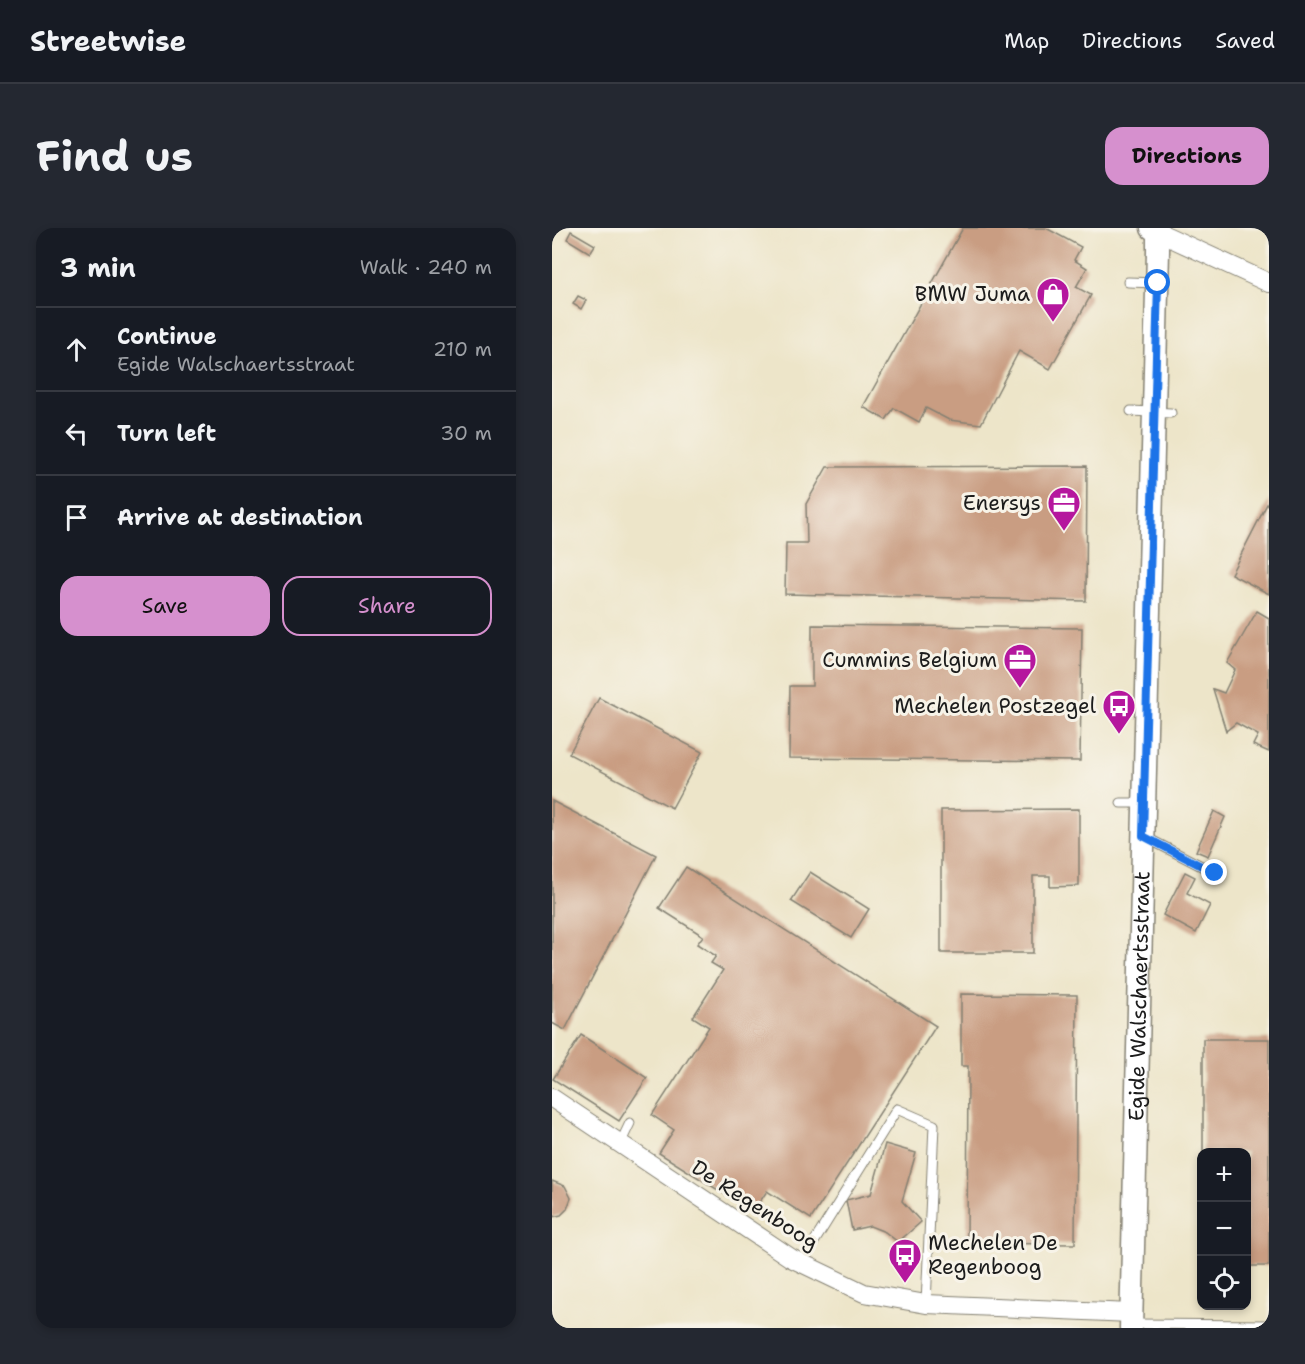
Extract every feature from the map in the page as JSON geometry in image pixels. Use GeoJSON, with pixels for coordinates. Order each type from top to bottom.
{"type":"FeatureCollection","features":[{"type":"Feature","properties":{"kind":"street","name":"Egide Walschaertsstraat"},"geometry":{"type":"LineString","coordinates":[[1131,1322],[1144,803],[1163,412],[1155,230]]}},
{"type":"Feature","properties":{"kind":"street"},"geometry":{"type":"LineString","coordinates":[[1155,230],[1269,283]]}},
{"type":"Feature","properties":{"kind":"street","name":"De Regenboog"},"geometry":{"type":"LineString","coordinates":[[552,1098],[791,1258],[864,1293],[926,1304],[1131,1322]]}},
{"type":"Feature","properties":{"kind":"lane"},"geometry":{"type":"LineString","coordinates":[[1128,282],[1158,283]]}},
{"type":"Feature","properties":{"kind":"lane"},"geometry":{"type":"LineString","coordinates":[[1131,411],[1163,412]]}},
{"type":"Feature","properties":{"kind":"lane"},"geometry":{"type":"LineString","coordinates":[[1121,802],[1144,803]]}},
{"type":"Feature","properties":{"kind":"lane"},"geometry":{"type":"LineString","coordinates":[[1143,836],[1215,873]]}},
{"type":"Feature","properties":{"kind":"lane"},"geometry":{"type":"LineString","coordinates":[[801,1263],[897,1109],[934,1125],[926,1304]]}},
{"type":"Feature","properties":{"kind":"lane"},"geometry":{"type":"LineString","coordinates":[[620,1144],[630,1123]]}},
{"type":"Feature","properties":{"kind":"lane"},"geometry":{"type":"LineString","coordinates":[[1131,1322],[1269,1325]]}},
{"type":"Feature","properties":{"kind":"building"},"geometry":{"type":"Polygon","coordinates":[[[963,228],[1046,228],[1081,247],[1074,260],[1087,268],[1076,287],[1091,295],[1050,369],[1019,351],[981,424],[949,420],[926,408],[919,422],[894,408],[886,420],[863,407],[963,228]]]}},
{"type":"Feature","properties":{"kind":"building"},"geometry":{"type":"Polygon","coordinates":[[[571,231],[595,245],[590,253],[567,239],[571,231]]]}},
{"type":"Feature","properties":{"kind":"building"},"geometry":{"type":"Polygon","coordinates":[[[578,296],[586,300],[581,309],[573,304],[578,296]]]}},
{"type":"Feature","properties":{"kind":"building"},"geometry":{"type":"Polygon","coordinates":[[[1087,466],[1086,601],[785,594],[786,543],[807,543],[806,504],[827,467],[1087,466]]]}},
{"type":"Feature","properties":{"kind":"building"},"geometry":{"type":"Polygon","coordinates":[[[1269,500],[1269,594],[1231,574],[1269,500]]]}},
{"type":"Feature","properties":{"kind":"building"},"geometry":{"type":"Polygon","coordinates":[[[1257,611],[1269,618],[1269,752],[1253,745],[1258,735],[1236,723],[1226,731],[1213,689],[1224,693],[1235,670],[1227,663],[1257,611]]]}},
{"type":"Feature","properties":{"kind":"building"},"geometry":{"type":"Polygon","coordinates":[[[812,625],[1082,628],[1080,761],[789,758],[790,686],[812,686],[812,625]]]}},
{"type":"Feature","properties":{"kind":"building"},"geometry":{"type":"Polygon","coordinates":[[[599,698],[702,752],[672,808],[569,754],[599,698]]]}},
{"type":"Feature","properties":{"kind":"building"},"geometry":{"type":"Polygon","coordinates":[[[552,801],[656,855],[565,1030],[552,1023],[552,801]]]}},
{"type":"Feature","properties":{"kind":"building"},"geometry":{"type":"Polygon","coordinates":[[[1079,809],[1079,886],[1050,887],[1050,876],[1033,876],[1033,953],[941,953],[941,810],[1079,809]]]}},
{"type":"Feature","properties":{"kind":"building"},"geometry":{"type":"Polygon","coordinates":[[[1214,811],[1225,817],[1208,856],[1196,851],[1214,811]]]}},
{"type":"Feature","properties":{"kind":"building"},"geometry":{"type":"Polygon","coordinates":[[[686,867],[936,1026],[811,1219],[767,1191],[753,1212],[659,1153],[674,1130],[652,1115],[709,1027],[693,1017],[723,970],[711,963],[716,956],[697,944],[703,936],[659,908],[686,867]]]}},
{"type":"Feature","properties":{"kind":"building"},"geometry":{"type":"Polygon","coordinates":[[[810,872],[869,909],[851,938],[791,901],[810,872]]]}},
{"type":"Feature","properties":{"kind":"building"},"geometry":{"type":"Polygon","coordinates":[[[1185,872],[1195,877],[1187,893],[1210,905],[1196,933],[1163,915],[1185,872]]]}},
{"type":"Feature","properties":{"kind":"building"},"geometry":{"type":"Polygon","coordinates":[[[961,994],[1077,995],[1075,1244],[967,1243],[968,1066],[961,1066],[961,994]]]}},
{"type":"Feature","properties":{"kind":"building"},"geometry":{"type":"Polygon","coordinates":[[[581,1035],[647,1078],[619,1121],[553,1079],[581,1035]]]}},
{"type":"Feature","properties":{"kind":"building"},"geometry":{"type":"Polygon","coordinates":[[[1203,1039],[1269,1039],[1269,1266],[1251,1266],[1251,1148],[1203,1148],[1203,1039]]]}},
{"type":"Feature","properties":{"kind":"building"},"geometry":{"type":"Polygon","coordinates":[[[885,1144],[916,1153],[902,1201],[921,1222],[898,1242],[885,1232],[870,1226],[852,1230],[846,1200],[871,1194],[885,1144]]]}},
{"type":"Feature","properties":{"kind":"building"},"geometry":{"type":"Polygon","coordinates":[[[552,1181],[565,1186],[571,1198],[567,1209],[561,1215],[552,1217],[552,1181]]]}},
{"type":"Feature","properties":{"kind":"place","name":"BMW Juma"},"geometry":{"type":"Point","coordinates":[1053,323]}},
{"type":"Feature","properties":{"kind":"place","name":"Enersys"},"geometry":{"type":"Point","coordinates":[1064,532]}},
{"type":"Feature","properties":{"kind":"place","name":"Cummins Belgium"},"geometry":{"type":"Point","coordinates":[1020,689]}},
{"type":"Feature","properties":{"kind":"place","name":"Mechelen Postzegel"},"geometry":{"type":"Point","coordinates":[1119,735]}},
{"type":"Feature","properties":{"kind":"place","name":"Mechelen De Regenboog"},"geometry":{"type":"Point","coordinates":[905,1284]}},
{"type":"Feature","properties":{"kind":"route"},"geometry":{"type":"LineString","coordinates":[[1158,283],[1143,836],[1215,873]]}}]}
